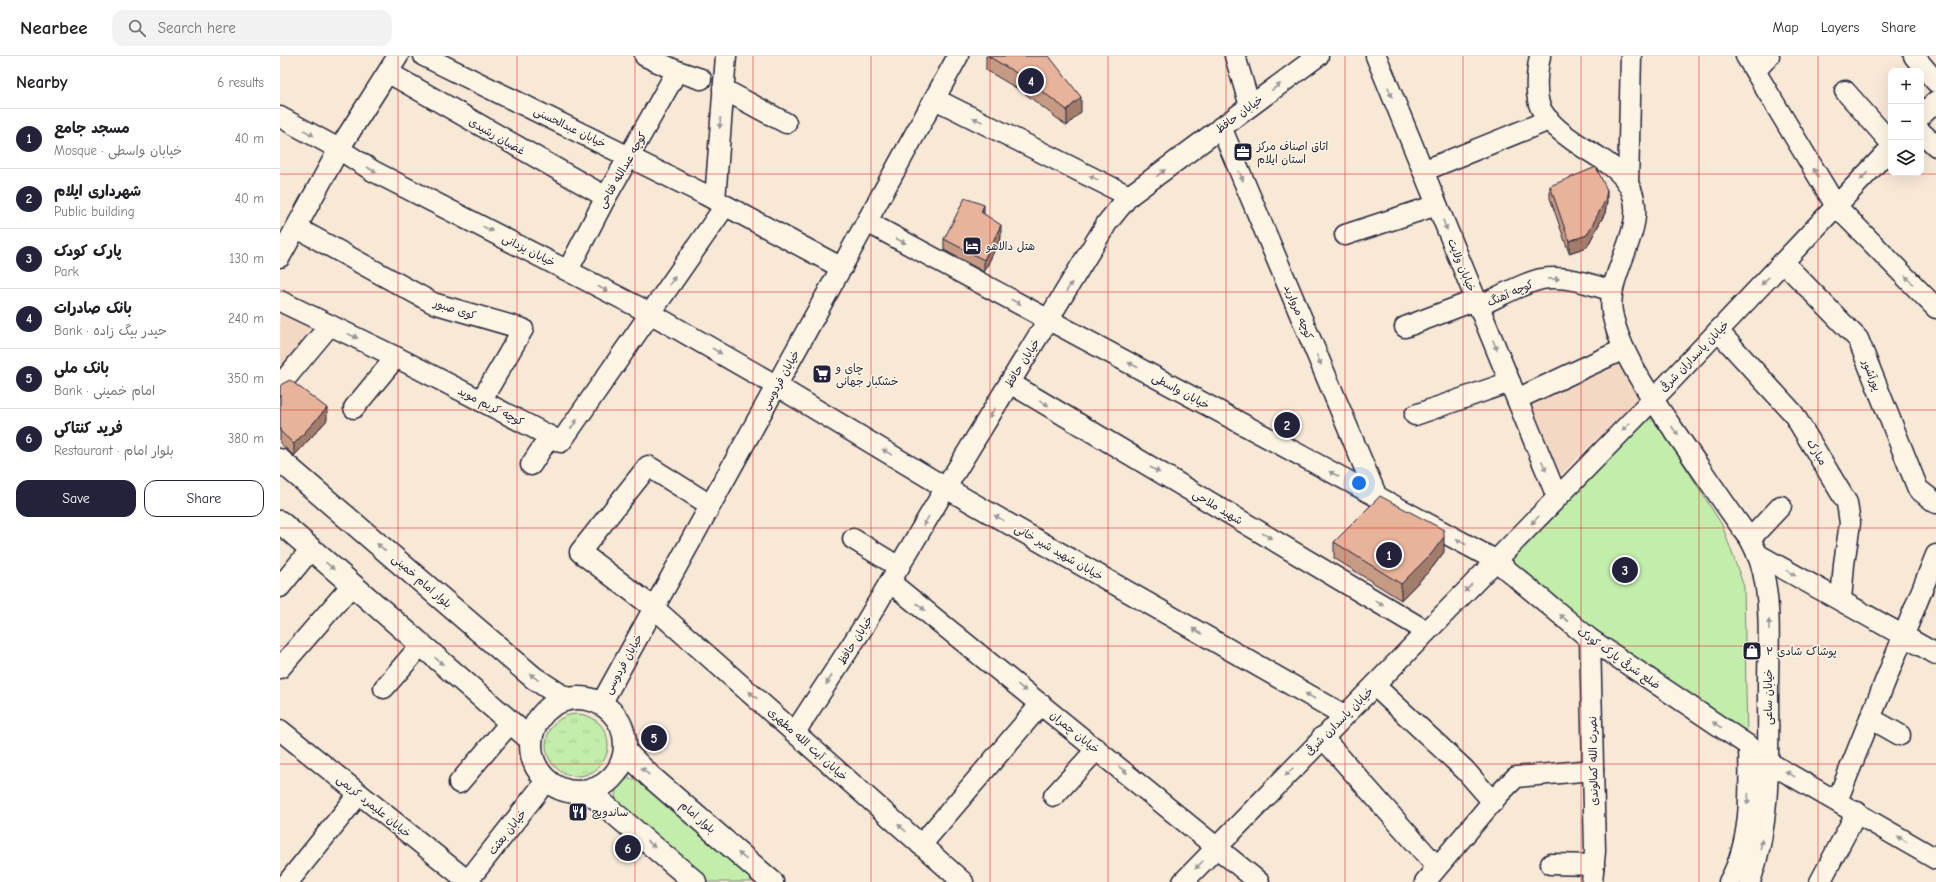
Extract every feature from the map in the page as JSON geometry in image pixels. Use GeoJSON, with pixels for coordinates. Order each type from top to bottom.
{"type":"FeatureCollection","features":[{"type":"Feature","properties":{"kind":"main road","name":"بلوار امام خمینی"},"geometry":{"type":"LineString","coordinates":[[280,460],[534,678],[566,699]]}},
{"type":"Feature","properties":{"kind":"main road"},"geometry":{"type":"LineString","coordinates":[[280,522],[531,740]]}},
{"type":"Feature","properties":{"kind":"main road"},"geometry":{"type":"LineString","coordinates":[[580,698],[593,700],[601,704],[615,715],[621,726],[625,739],[625,751],[621,765],[613,777],[602,786],[589,792],[574,793],[559,789],[546,781],[537,770],[531,755],[531,740],[534,726],[542,714],[553,705],[566,699],[580,698]]}},
{"type":"Feature","properties":{"kind":"main road","name":"بلوار امام"},"geometry":{"type":"LineString","coordinates":[[625,751],[650,776],[772,882]]}},
{"type":"Feature","properties":{"kind":"main road"},"geometry":{"type":"LineString","coordinates":[[589,792],[695,882]]}},
{"type":"Feature","properties":{"kind":"street","name":"خیابان عبدالحسنی"},"geometry":{"type":"LineString","coordinates":[[424,56],[630,157],[842,268]]}},
{"type":"Feature","properties":{"kind":"street"},"geometry":{"type":"LineString","coordinates":[[645,56],[677,71],[701,79]]}},
{"type":"Feature","properties":{"kind":"street"},"geometry":{"type":"LineString","coordinates":[[650,313],[720,203],[723,89],[726,56]]}},
{"type":"Feature","properties":{"kind":"street","name":"خیابان فردوسی"},"geometry":{"type":"LineString","coordinates":[[601,704],[935,99],[957,56]]}},
{"type":"Feature","properties":{"kind":"street"},"geometry":{"type":"LineString","coordinates":[[1234,56],[1250,106]]}},
{"type":"Feature","properties":{"kind":"street","name":"خیابان حافظ"},"geometry":{"type":"LineString","coordinates":[[795,732],[895,574],[1107,223],[1129,196],[1318,56]]}},
{"type":"Feature","properties":{"kind":"street","name":"خیابان ولایت"},"geometry":{"type":"LineString","coordinates":[[1376,56],[1557,497]]}},
{"type":"Feature","properties":{"kind":"street"},"geometry":{"type":"LineString","coordinates":[[1540,56],[1537,76],[1539,105],[1549,120],[1569,137],[1614,167],[1628,184]]}},
{"type":"Feature","properties":{"kind":"street"},"geometry":{"type":"LineString","coordinates":[[1628,184],[1631,56]]}},
{"type":"Feature","properties":{"kind":"street"},"geometry":{"type":"LineString","coordinates":[[1769,56],[1751,64],[1836,206],[1936,308]]}},
{"type":"Feature","properties":{"kind":"street"},"geometry":{"type":"LineString","coordinates":[[1914,56],[1936,82]]}},
{"type":"Feature","properties":{"kind":"street"},"geometry":{"type":"LineString","coordinates":[[280,257],[339,149],[393,65]]}},
{"type":"Feature","properties":{"kind":"street","name":"غضبان رشیدی"},"geometry":{"type":"LineString","coordinates":[[393,65],[606,197]]}},
{"type":"Feature","properties":{"kind":"street","name":"کوچه عبدالله فتاحی"},"geometry":{"type":"LineString","coordinates":[[568,270],[606,197],[630,157],[677,71]]}},
{"type":"Feature","properties":{"kind":"street"},"geometry":{"type":"LineString","coordinates":[[723,89],[786,123]]}},
{"type":"Feature","properties":{"kind":"street"},"geometry":{"type":"LineString","coordinates":[[1845,91],[1888,140]]}},
{"type":"Feature","properties":{"kind":"street"},"geometry":{"type":"LineString","coordinates":[[935,99],[1129,196]]}},
{"type":"Feature","properties":{"kind":"street"},"geometry":{"type":"LineString","coordinates":[[1924,113],[1936,101]]}},
{"type":"Feature","properties":{"kind":"street","name":"خیابان یزدانی"},"geometry":{"type":"LineString","coordinates":[[280,117],[339,149],[373,170],[650,313],[777,386]]}},
{"type":"Feature","properties":{"kind":"street"},"geometry":{"type":"LineString","coordinates":[[1423,171],[1549,120]]}},
{"type":"Feature","properties":{"kind":"street","name":"کوچه مروارید"},"geometry":{"type":"LineString","coordinates":[[1221,127],[1377,497]]}},
{"type":"Feature","properties":{"kind":"street"},"geometry":{"type":"LineString","coordinates":[[1924,135],[1936,146]]}},
{"type":"Feature","properties":{"kind":"street","name":"خیابان پاسداران شرقی"},"geometry":{"type":"LineString","coordinates":[[1495,560],[1653,399],[1888,151]]}},
{"type":"Feature","properties":{"kind":"street","name":"خیابان ساعی"},"geometry":{"type":"LineString","coordinates":[[1628,184],[1634,197],[1635,214],[1630,239],[1612,291],[1612,311],[1616,329],[1624,349],[1653,399],[1754,547],[1765,581],[1769,616],[1769,778],[1759,857],[1750,882]]}},
{"type":"Feature","properties":{"kind":"street"},"geometry":{"type":"LineString","coordinates":[[1345,235],[1437,205]]}},
{"type":"Feature","properties":{"kind":"street","name":"خیابان واسطی"},"geometry":{"type":"LineString","coordinates":[[867,222],[1495,560]]}},
{"type":"Feature","properties":{"kind":"street","name":"کوی صبور"},"geometry":{"type":"LineString","coordinates":[[297,228],[433,304],[523,329],[481,400]]}},
{"type":"Feature","properties":{"kind":"street","name":"پورآشور"},"geometry":{"type":"LineString","coordinates":[[1783,262],[1858,339],[1918,489],[1936,503]]}},
{"type":"Feature","properties":{"kind":"street","name":"کوچه آهنگ"},"geometry":{"type":"LineString","coordinates":[[1405,327],[1477,303],[1541,279],[1581,282],[1612,291]]}},
{"type":"Feature","properties":{"kind":"street","name":"کوچه کریم موید"},"geometry":{"type":"LineString","coordinates":[[280,301],[396,357],[561,442],[650,313]]}},
{"type":"Feature","properties":{"kind":"street"},"geometry":{"type":"LineString","coordinates":[[280,385],[330,325]]}},
{"type":"Feature","properties":{"kind":"street","name":"مبارک"},"geometry":{"type":"LineString","coordinates":[[1718,331],[1793,413],[1848,503],[1850,523],[1841,600]]}},
{"type":"Feature","properties":{"kind":"street"},"geometry":{"type":"LineString","coordinates":[[1415,415],[1513,390],[1624,349]]}},
{"type":"Feature","properties":{"kind":"street"},"geometry":{"type":"LineString","coordinates":[[354,408],[396,357]]}},
{"type":"Feature","properties":{"kind":"street","name":"شهید ملاحی"},"geometry":{"type":"LineString","coordinates":[[1010,383],[1426,631]]}},
{"type":"Feature","properties":{"kind":"street","name":"خیابان شهید شیر خانی"},"geometry":{"type":"LineString","coordinates":[[777,386],[946,488],[1344,715]]}},
{"type":"Feature","properties":{"kind":"street"},"geometry":{"type":"LineString","coordinates":[[531,465],[550,436]]}},
{"type":"Feature","properties":{"kind":"street","name":"خیابان آیت الله مطهری"},"geometry":{"type":"LineString","coordinates":[[710,505],[648,466],[580,552],[654,608],[962,882]]}},
{"type":"Feature","properties":{"kind":"street"},"geometry":{"type":"LineString","coordinates":[[1781,506],[1754,547],[1841,600],[1936,654]]}},
{"type":"Feature","properties":{"kind":"street","name":"خیابان چمران"},"geometry":{"type":"LineString","coordinates":[[853,539],[895,574],[1041,704],[1260,882]]}},
{"type":"Feature","properties":{"kind":"street"},"geometry":{"type":"LineString","coordinates":[[280,587],[311,549]]}},
{"type":"Feature","properties":{"kind":"street"},"geometry":{"type":"LineString","coordinates":[[1837,801],[1936,555]]}},
{"type":"Feature","properties":{"kind":"street","name":"خیابان پاسدارن شرقی"},"geometry":{"type":"LineString","coordinates":[[1183,882],[1322,737],[1375,686],[1495,560]]}},
{"type":"Feature","properties":{"kind":"street","name":"ضلع شرقی پارک کودک"},"geometry":{"type":"LineString","coordinates":[[1495,560],[1590,639],[1749,746],[1768,762],[1857,812],[1936,859]]}},
{"type":"Feature","properties":{"kind":"street"},"geometry":{"type":"LineString","coordinates":[[280,668],[352,584]]}},
{"type":"Feature","properties":{"kind":"street","name":"نصرت الله کمالوندی"},"geometry":{"type":"LineString","coordinates":[[1590,639],[1593,770],[1593,873]]}},
{"type":"Feature","properties":{"kind":"street"},"geometry":{"type":"LineString","coordinates":[[384,688],[421,646]]}},
{"type":"Feature","properties":{"kind":"street"},"geometry":{"type":"LineString","coordinates":[[1375,686],[1465,770],[1493,802]]}},
{"type":"Feature","properties":{"kind":"street"},"geometry":{"type":"LineString","coordinates":[[921,845],[1041,704]]}},
{"type":"Feature","properties":{"kind":"street"},"geometry":{"type":"LineString","coordinates":[[1870,718],[1900,735]]}},
{"type":"Feature","properties":{"kind":"street"},"geometry":{"type":"LineString","coordinates":[[459,782],[510,723]]}},
{"type":"Feature","properties":{"kind":"street","name":"خیابان علیمرد کریمی"},"geometry":{"type":"LineString","coordinates":[[280,730],[468,882]]}},
{"type":"Feature","properties":{"kind":"street"},"geometry":{"type":"LineString","coordinates":[[1322,737],[1431,875],[1516,777],[1593,770]]}},
{"type":"Feature","properties":{"kind":"street"},"geometry":{"type":"LineString","coordinates":[[1729,882],[1736,871],[1744,846],[1750,784],[1749,746]]}},
{"type":"Feature","properties":{"kind":"street"},"geometry":{"type":"LineString","coordinates":[[1054,796],[1097,749]]}},
{"type":"Feature","properties":{"kind":"street","name":"خیابان بعثت"},"geometry":{"type":"LineString","coordinates":[[468,882],[546,781]]}},
{"type":"Feature","properties":{"kind":"street"},"geometry":{"type":"LineString","coordinates":[[288,882],[359,794]]}},
{"type":"Feature","properties":{"kind":"street"},"geometry":{"type":"LineString","coordinates":[[1820,882],[1857,812]]}},
{"type":"Feature","properties":{"kind":"street"},"geometry":{"type":"LineString","coordinates":[[1551,864],[1593,873]]}},
{"type":"Feature","properties":{"kind":"shaded area"},"geometry":{"type":"Polygon","coordinates":[[[280,313],[311,329],[280,366],[280,313]]]}},
{"type":"Feature","properties":{"kind":"shaded area"},"geometry":{"type":"Polygon","coordinates":[[[1616,359],[1639,397],[1559,476],[1527,401],[1616,359]]]}},
{"type":"Feature","properties":{"kind":"green space"},"geometry":{"type":"Polygon","coordinates":[[[1650,417],[1670,442],[1722,525],[1744,587],[1747,740],[1591,636],[1499,560],[1650,417]]]}},
{"type":"Feature","properties":{"kind":"green space"},"geometry":{"type":"Polygon","coordinates":[[[571,714],[583,714],[599,723],[606,733],[608,745],[606,757],[599,767],[583,776],[571,776],[560,771],[551,762],[546,751],[546,739],[551,728],[560,719],[571,714]]]}},
{"type":"Feature","properties":{"kind":"green space"},"geometry":{"type":"Polygon","coordinates":[[[626,779],[638,779],[756,882],[705,882],[616,802],[616,789],[620,783],[626,779]]]}},
{"type":"Feature","properties":{"kind":"building"},"geometry":{"type":"Polygon","coordinates":[[[988,56],[1049,56],[1081,97],[1067,110],[1023,77],[988,56]]]}},
{"type":"Feature","properties":{"kind":"building"},"geometry":{"type":"Polygon","coordinates":[[[1596,167],[1607,190],[1605,201],[1587,235],[1569,241],[1550,186],[1596,167]]]}},
{"type":"Feature","properties":{"kind":"building","name":"هتل دالاهو"},"geometry":{"type":"Polygon","coordinates":[[[965,198],[984,205],[981,212],[1001,225],[984,260],[944,239],[965,198]]]}},
{"type":"Feature","properties":{"kind":"building"},"geometry":{"type":"Polygon","coordinates":[[[290,380],[327,408],[294,444],[280,431],[280,386],[290,380]]]}},
{"type":"Feature","properties":{"kind":"building"},"geometry":{"type":"Polygon","coordinates":[[[1380,496],[1444,530],[1444,537],[1432,553],[1401,584],[1334,542],[1380,496]]]}},
{"type":"Feature","properties":{"kind":"place","name":"بانک صادرات"},"geometry":{"type":"Point","coordinates":[1031,81]}},
{"type":"Feature","properties":{"kind":"place","name":"اتاق اصناف مرکز استان ایلام"},"geometry":{"type":"Point","coordinates":[1243,152]}},
{"type":"Feature","properties":{"kind":"place","name":"هتل دالاهو"},"geometry":{"type":"Point","coordinates":[972,246]}},
{"type":"Feature","properties":{"kind":"place","name":"چای و خشکبار جهانی"},"geometry":{"type":"Point","coordinates":[822,374]}},
{"type":"Feature","properties":{"kind":"place","name":"شهرداری ایلام"},"geometry":{"type":"Point","coordinates":[1287,425]}},
{"type":"Feature","properties":{"kind":"place","name":"مسجد جامع"},"geometry":{"type":"Point","coordinates":[1389,555]}},
{"type":"Feature","properties":{"kind":"place","name":"پارک کودک"},"geometry":{"type":"Point","coordinates":[1625,570]}},
{"type":"Feature","properties":{"kind":"place","name":"پوشاک شادی ۲"},"geometry":{"type":"Point","coordinates":[1752,651]}},
{"type":"Feature","properties":{"kind":"place","name":"بانک ملی"},"geometry":{"type":"Point","coordinates":[654,738]}},
{"type":"Feature","properties":{"kind":"place","name":"ساندویچ"},"geometry":{"type":"Point","coordinates":[578,812]}},
{"type":"Feature","properties":{"kind":"place","name":"فرید کنتاکی"},"geometry":{"type":"Point","coordinates":[628,848]}}]}
